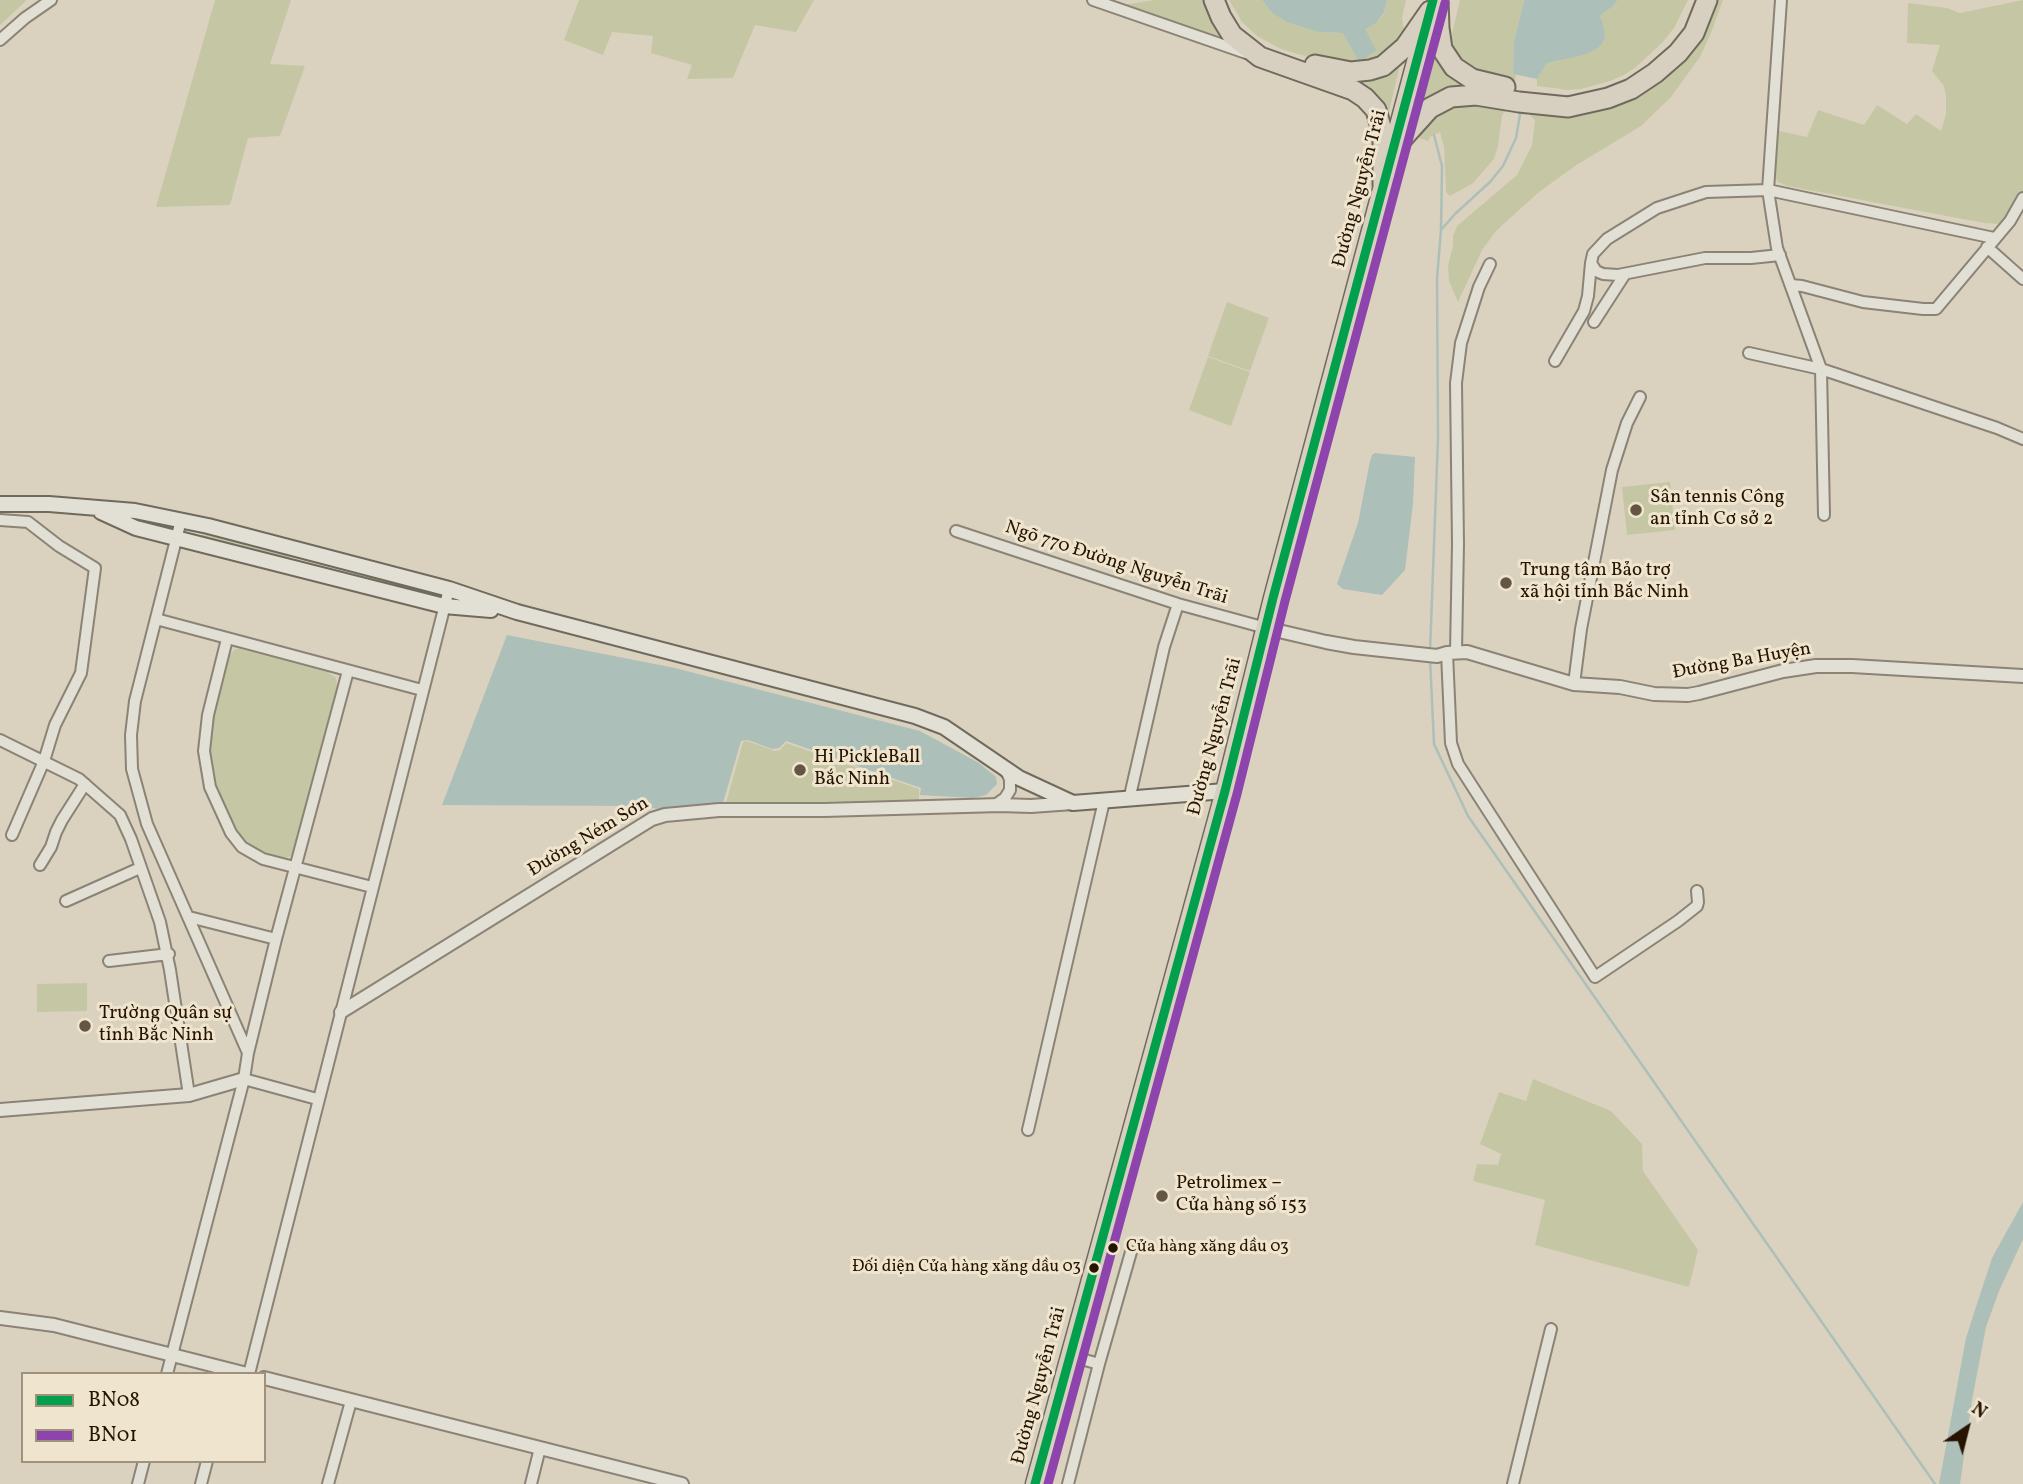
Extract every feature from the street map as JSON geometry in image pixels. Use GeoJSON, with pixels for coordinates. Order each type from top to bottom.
{"type":"FeatureCollection","features":[{"type":"Feature","properties":{"kind":"highway"},"geometry":{"type":"LineString","coordinates":[[1214,0],[1232,35],[1260,57],[1353,90],[1365,98],[1376,110],[1382,127],[1383,184]]}},
{"type":"Feature","properties":{"kind":"highway"},"geometry":{"type":"LineString","coordinates":[[1225,0],[1236,22],[1263,46],[1300,61],[1351,72],[1370,70],[1389,62],[1405,47],[1434,4]]}},
{"type":"Feature","properties":{"kind":"highway"},"geometry":{"type":"LineString","coordinates":[[1434,4],[1442,49],[1462,74],[1497,85],[1544,94],[1566,95],[1609,88],[1651,64],[1678,34],[1695,0]]}},
{"type":"Feature","properties":{"kind":"highway"},"geometry":{"type":"LineString","coordinates":[[1394,149],[1427,112],[1437,103],[1451,97],[1476,94],[1569,107],[1601,100],[1631,89],[1655,74],[1678,53],[1694,33],[1707,0]]}},
{"type":"Feature","properties":{"kind":"highway","name":"Đường Nguyễn Trãi"},"geometry":{"type":"LineString","coordinates":[[1035,1484],[1224,791],[1383,184],[1434,4]]}},
{"type":"Feature","properties":{"kind":"main road"},"geometry":{"type":"LineString","coordinates":[[0,504],[90,507],[135,511],[181,520],[449,589],[517,612],[924,719],[956,733],[1036,787],[1073,803]]}},
{"type":"Feature","properties":{"kind":"main road"},"geometry":{"type":"LineString","coordinates":[[90,507],[136,528],[444,606],[517,612]]}},
{"type":"Feature","properties":{"kind":"main road"},"geometry":{"type":"LineString","coordinates":[[312,572],[316,555]]}},
{"type":"Feature","properties":{"kind":"main road","name":"Đường Ném Sơn"},"geometry":{"type":"LineString","coordinates":[[1073,803],[1224,791]]}},
{"type":"Feature","properties":{"kind":"street"},"geometry":{"type":"LineString","coordinates":[[0,40],[51,0]]}},
{"type":"Feature","properties":{"kind":"street"},"geometry":{"type":"LineString","coordinates":[[1093,0],[1260,57]]}},
{"type":"Feature","properties":{"kind":"street"},"geometry":{"type":"LineString","coordinates":[[1781,0],[1768,190],[1777,248],[1821,369],[1824,515]]}},
{"type":"Feature","properties":{"kind":"street"},"geometry":{"type":"LineString","coordinates":[[1555,361],[1584,312],[1593,254],[1606,239],[1657,208],[1706,192],[1768,190],[1991,242],[2023,279]]}},
{"type":"Feature","properties":{"kind":"street"},"geometry":{"type":"LineString","coordinates":[[1791,285],[1863,302],[1937,309],[2010,221],[2023,198]]}},
{"type":"Feature","properties":{"kind":"street"},"geometry":{"type":"LineString","coordinates":[[1591,263],[1596,271],[1603,274],[1625,274],[1705,258],[1780,255]]}},
{"type":"Feature","properties":{"kind":"street"},"geometry":{"type":"LineString","coordinates":[[1490,264],[1479,287],[1461,343],[1457,383],[1458,544],[1448,654],[1451,744],[1458,764],[1595,977],[1697,906],[1697,891]]}},
{"type":"Feature","properties":{"kind":"street"},"geometry":{"type":"LineString","coordinates":[[1594,322],[1625,274]]}},
{"type":"Feature","properties":{"kind":"street"},"geometry":{"type":"LineString","coordinates":[[1749,353],[1821,369],[2023,439]]}},
{"type":"Feature","properties":{"kind":"street"},"geometry":{"type":"LineString","coordinates":[[1574,684],[1612,470],[1627,423],[1640,397]]}},
{"type":"Feature","properties":{"kind":"street"},"geometry":{"type":"LineString","coordinates":[[30,524],[33,504]]}},
{"type":"Feature","properties":{"kind":"street"},"geometry":{"type":"LineString","coordinates":[[0,520],[24,521],[30,524],[58,546],[94,568],[81,673],[55,725],[44,761],[12,835]]}},
{"type":"Feature","properties":{"kind":"street"},"geometry":{"type":"LineString","coordinates":[[181,520],[135,701],[131,756],[136,788],[147,824],[248,1053]]}},
{"type":"Feature","properties":{"kind":"street","name":"Ngõ 770 Đường Nguyễn Trãi"},"geometry":{"type":"LineString","coordinates":[[956,531],[1178,604],[1266,628]]}},
{"type":"Feature","properties":{"kind":"street"},"geometry":{"type":"LineString","coordinates":[[249,1372],[449,589]]}},
{"type":"Feature","properties":{"kind":"street"},"geometry":{"type":"LineString","coordinates":[[1129,800],[1164,647],[1178,604]]}},
{"type":"Feature","properties":{"kind":"street"},"geometry":{"type":"LineString","coordinates":[[156,619],[422,690]]}},
{"type":"Feature","properties":{"kind":"street","name":"Đường Ba Huyện"},"geometry":{"type":"LineString","coordinates":[[1266,628],[1326,642],[1416,654],[1467,652],[1574,684],[1620,687],[1654,694],[1688,695],[1783,671],[1816,666],[2023,676]]}},
{"type":"Feature","properties":{"kind":"street"},"geometry":{"type":"LineString","coordinates":[[227,639],[205,733],[206,766],[210,787],[238,844],[264,859],[372,887]]}},
{"type":"Feature","properties":{"kind":"street"},"geometry":{"type":"LineString","coordinates":[[168,1372],[244,1079],[276,939],[348,671]]}},
{"type":"Feature","properties":{"kind":"street"},"geometry":{"type":"LineString","coordinates":[[0,740],[79,779],[120,816],[131,839],[160,922],[189,1095]]}},
{"type":"Feature","properties":{"kind":"street"},"geometry":{"type":"LineString","coordinates":[[995,805],[1005,798],[1011,786],[1003,767]]}},
{"type":"Feature","properties":{"kind":"street"},"geometry":{"type":"LineString","coordinates":[[40,865],[51,848],[62,820],[85,784]]}},
{"type":"Feature","properties":{"kind":"street"},"geometry":{"type":"LineString","coordinates":[[1028,1130],[1104,801]]}},
{"type":"Feature","properties":{"kind":"street","name":"Đường Ném Sơn"},"geometry":{"type":"LineString","coordinates":[[341,1012],[652,819],[665,815],[719,810],[1031,806],[1073,803]]}},
{"type":"Feature","properties":{"kind":"street"},"geometry":{"type":"LineString","coordinates":[[66,901],[140,868]]}},
{"type":"Feature","properties":{"kind":"street"},"geometry":{"type":"LineString","coordinates":[[188,917],[276,939]]}},
{"type":"Feature","properties":{"kind":"street"},"geometry":{"type":"LineString","coordinates":[[108,961],[169,954]]}},
{"type":"Feature","properties":{"kind":"street"},"geometry":{"type":"LineString","coordinates":[[0,1110],[189,1095],[244,1079],[317,1099]]}},
{"type":"Feature","properties":{"kind":"street"},"geometry":{"type":"LineString","coordinates":[[1068,1484],[1131,1252]]}},
{"type":"Feature","properties":{"kind":"street"},"geometry":{"type":"LineString","coordinates":[[0,1318],[54,1325],[240,1372]]}},
{"type":"Feature","properties":{"kind":"street"},"geometry":{"type":"LineString","coordinates":[[1513,1484],[1551,1329]]}},
{"type":"Feature","properties":{"kind":"street"},"geometry":{"type":"LineString","coordinates":[[1071,1356],[1099,1364]]}},
{"type":"Feature","properties":{"kind":"street"},"geometry":{"type":"LineString","coordinates":[[266,1379],[682,1484]]}},
{"type":"Feature","properties":{"kind":"street"},"geometry":{"type":"LineString","coordinates":[[328,1484],[351,1401]]}},
{"type":"Feature","properties":{"kind":"street"},"geometry":{"type":"LineString","coordinates":[[531,1484],[540,1448]]}},
{"type":"Feature","properties":{"kind":"street"},"geometry":{"type":"LineString","coordinates":[[138,1484],[143,1463]]}},
{"type":"Feature","properties":{"kind":"street"},"geometry":{"type":"LineString","coordinates":[[201,1484],[206,1463]]}},
{"type":"Feature","properties":{"kind":"green space"},"geometry":{"type":"Polygon","coordinates":[[[0,0],[27,0],[0,25],[0,0]]]}},
{"type":"Feature","properties":{"kind":"green space"},"geometry":{"type":"Polygon","coordinates":[[[215,0],[291,0],[270,64],[305,66],[280,136],[248,138],[230,205],[156,207],[215,0]]]}},
{"type":"Feature","properties":{"kind":"green space"},"geometry":{"type":"Polygon","coordinates":[[[579,0],[814,0],[796,32],[755,25],[733,78],[687,79],[692,65],[651,53],[653,36],[612,32],[603,55],[564,40],[579,0]]]}},
{"type":"Feature","properties":{"kind":"green space"},"geometry":{"type":"Polygon","coordinates":[[[1155,0],[1208,0],[1226,37],[1223,41],[1123,5],[1155,0]]]}},
{"type":"Feature","properties":{"kind":"green space"},"geometry":{"type":"Polygon","coordinates":[[[1229,0],[1262,0],[1271,12],[1319,32],[1344,33],[1375,24],[1384,14],[1387,0],[1406,0],[1402,18],[1405,36],[1400,46],[1365,65],[1318,60],[1281,49],[1257,36],[1242,22],[1229,0]]]}},
{"type":"Feature","properties":{"kind":"green space"},"geometry":{"type":"Polygon","coordinates":[[[1460,0],[1524,0],[1514,41],[1515,82],[1483,75],[1451,53],[1451,38],[1460,0]]]}},
{"type":"Feature","properties":{"kind":"green space"},"geometry":{"type":"Polygon","coordinates":[[[1618,0],[1688,0],[1674,28],[1662,43],[1624,75],[1581,89],[1537,86],[1537,79],[1547,63],[1602,44],[1605,38],[1600,16],[1618,0]]]}},
{"type":"Feature","properties":{"kind":"green space"},"geometry":{"type":"Polygon","coordinates":[[[1711,0],[1723,0],[1711,33],[1700,57],[1671,97],[1641,126],[1575,166],[1539,192],[1496,231],[1482,250],[1458,302],[1449,281],[1448,266],[1453,236],[1457,226],[1517,175],[1532,145],[1535,120],[1530,115],[1531,108],[1635,94],[1711,0]]]}},
{"type":"Feature","properties":{"kind":"green space"},"geometry":{"type":"Polygon","coordinates":[[[2023,0],[2023,191],[2001,224],[1787,186],[1778,182],[1775,177],[1779,131],[1807,137],[1818,110],[1864,125],[1877,105],[1907,124],[1916,114],[1941,131],[1946,114],[1946,96],[1944,86],[1932,71],[1940,45],[1907,43],[1908,3],[1947,8],[1960,13],[2023,0]]]}},
{"type":"Feature","properties":{"kind":"green space"},"geometry":{"type":"Polygon","coordinates":[[[1433,47],[1482,87],[1415,118],[1433,47]]]}},
{"type":"Feature","properties":{"kind":"green space"},"geometry":{"type":"Polygon","coordinates":[[[1401,61],[1389,111],[1368,88],[1355,81],[1401,61]]]}},
{"type":"Feature","properties":{"kind":"green space"},"geometry":{"type":"Polygon","coordinates":[[[1471,101],[1509,110],[1502,116],[1494,159],[1473,183],[1450,196],[1446,192],[1444,147],[1440,132],[1428,141],[1414,136],[1445,107],[1471,101]]]}},
{"type":"Feature","properties":{"kind":"green space"},"geometry":{"type":"Polygon","coordinates":[[[1227,302],[1269,318],[1250,371],[1208,356],[1227,302]]]}},
{"type":"Feature","properties":{"kind":"green space"},"geometry":{"type":"Polygon","coordinates":[[[1208,357],[1250,372],[1231,426],[1189,410],[1208,357]]]}},
{"type":"Feature","properties":{"kind":"green space"},"geometry":{"type":"Polygon","coordinates":[[[1670,482],[1675,530],[1627,535],[1622,487],[1670,482]]]}},
{"type":"Feature","properties":{"kind":"green space"},"geometry":{"type":"Polygon","coordinates":[[[204,531],[292,556],[289,558],[202,536],[204,531]]]}},
{"type":"Feature","properties":{"kind":"green space"},"geometry":{"type":"Polygon","coordinates":[[[235,649],[327,672],[336,678],[337,686],[295,851],[284,859],[262,854],[246,845],[228,813],[213,776],[209,750],[211,728],[228,657],[235,649]]]}},
{"type":"Feature","properties":{"kind":"green space","name":"Hi PickleBall Bắc Ninh"},"geometry":{"type":"Polygon","coordinates":[[[743,742],[775,751],[780,750],[786,743],[919,789],[919,802],[726,803],[743,742]]]}},
{"type":"Feature","properties":{"kind":"green space"},"geometry":{"type":"Polygon","coordinates":[[[87,983],[87,1011],[37,1012],[37,984],[87,983]]]}},
{"type":"Feature","properties":{"kind":"green space"},"geometry":{"type":"Polygon","coordinates":[[[1533,1079],[1611,1111],[1642,1144],[1643,1171],[1698,1250],[1689,1287],[1535,1245],[1545,1200],[1473,1181],[1477,1164],[1498,1165],[1501,1154],[1480,1144],[1499,1092],[1526,1101],[1533,1079]]]}},
{"type":"Feature","properties":{"kind":"shaded area"},"geometry":{"type":"Polygon","coordinates":[[[1262,0],[1387,0],[1384,13],[1375,24],[1365,29],[1376,50],[1358,60],[1343,33],[1319,32],[1287,22],[1271,12],[1262,0]]]}},
{"type":"Feature","properties":{"kind":"shaded area"},"geometry":{"type":"Polygon","coordinates":[[[1524,0],[1618,0],[1600,16],[1605,38],[1602,44],[1583,55],[1547,63],[1537,79],[1513,74],[1514,41],[1524,0]]]}},
{"type":"Feature","properties":{"kind":"shaded area"},"geometry":{"type":"Polygon","coordinates":[[[1375,453],[1415,457],[1413,504],[1405,570],[1382,595],[1343,589],[1337,584],[1358,523],[1370,461],[1375,453]]]}},
{"type":"Feature","properties":{"kind":"shaded area"},"geometry":{"type":"Polygon","coordinates":[[[507,635],[675,668],[920,731],[979,763],[996,777],[997,784],[986,795],[973,798],[920,795],[921,788],[786,741],[779,748],[772,749],[748,740],[741,741],[723,803],[659,809],[638,806],[442,805],[507,635]]]}},
{"type":"Feature","properties":{"kind":"shaded area"},"geometry":{"type":"Polygon","coordinates":[[[2023,1202],[2023,1239],[1986,1327],[1960,1484],[1939,1484],[1966,1338],[1992,1258],[2023,1202]]]}},
{"type":"Feature","properties":{"kind":"waterway"},"geometry":{"type":"LineString","coordinates":[[1441,230],[1503,166],[1516,138],[1521,109]]}},
{"type":"Feature","properties":{"kind":"waterway"},"geometry":{"type":"LineString","coordinates":[[1430,652],[1438,437],[1437,278],[1442,166],[1434,135]]}},
{"type":"Feature","properties":{"kind":"waterway"},"geometry":{"type":"LineString","coordinates":[[1430,658],[1434,744],[1468,816],[1935,1484]]}},
{"type":"Feature","properties":{"kind":"transit line","name":"BN08"},"geometry":{"type":"LineString","coordinates":[[1035,1484],[1225,791],[1273,598],[1433,0]]}},
{"type":"Feature","properties":{"kind":"transit line","name":"BN01"},"geometry":{"type":"LineString","coordinates":[[1048,1484],[1237,794],[1285,601],[1445,3]]}},
{"type":"Feature","properties":{"kind":"place","name":"Sân tennis Công an tỉnh Cơ sở 2"},"geometry":{"type":"Point","coordinates":[1636,510]}},
{"type":"Feature","properties":{"kind":"place","name":"Trung tâm Bảo trợ xã hội tỉnh Bắc Ninh"},"geometry":{"type":"Point","coordinates":[1506,583]}},
{"type":"Feature","properties":{"kind":"place","name":"Hi PickleBall Bắc Ninh"},"geometry":{"type":"Point","coordinates":[800,770]}},
{"type":"Feature","properties":{"kind":"place","name":"Trường Quân sự tỉnh Bắc Ninh"},"geometry":{"type":"Point","coordinates":[85,1026]}},
{"type":"Feature","properties":{"kind":"place","name":"Petrolimex – Cửa hàng số 153"},"geometry":{"type":"Point","coordinates":[1162,1196]}},
{"type":"Feature","properties":{"kind":"place","name":"Cửa hàng xăng dầu 03"},"geometry":{"type":"Point","coordinates":[1113,1248]}},
{"type":"Feature","properties":{"kind":"place","name":"Đối diện Cửa hàng xăng dầu 03"},"geometry":{"type":"Point","coordinates":[1094,1268]}}]}
